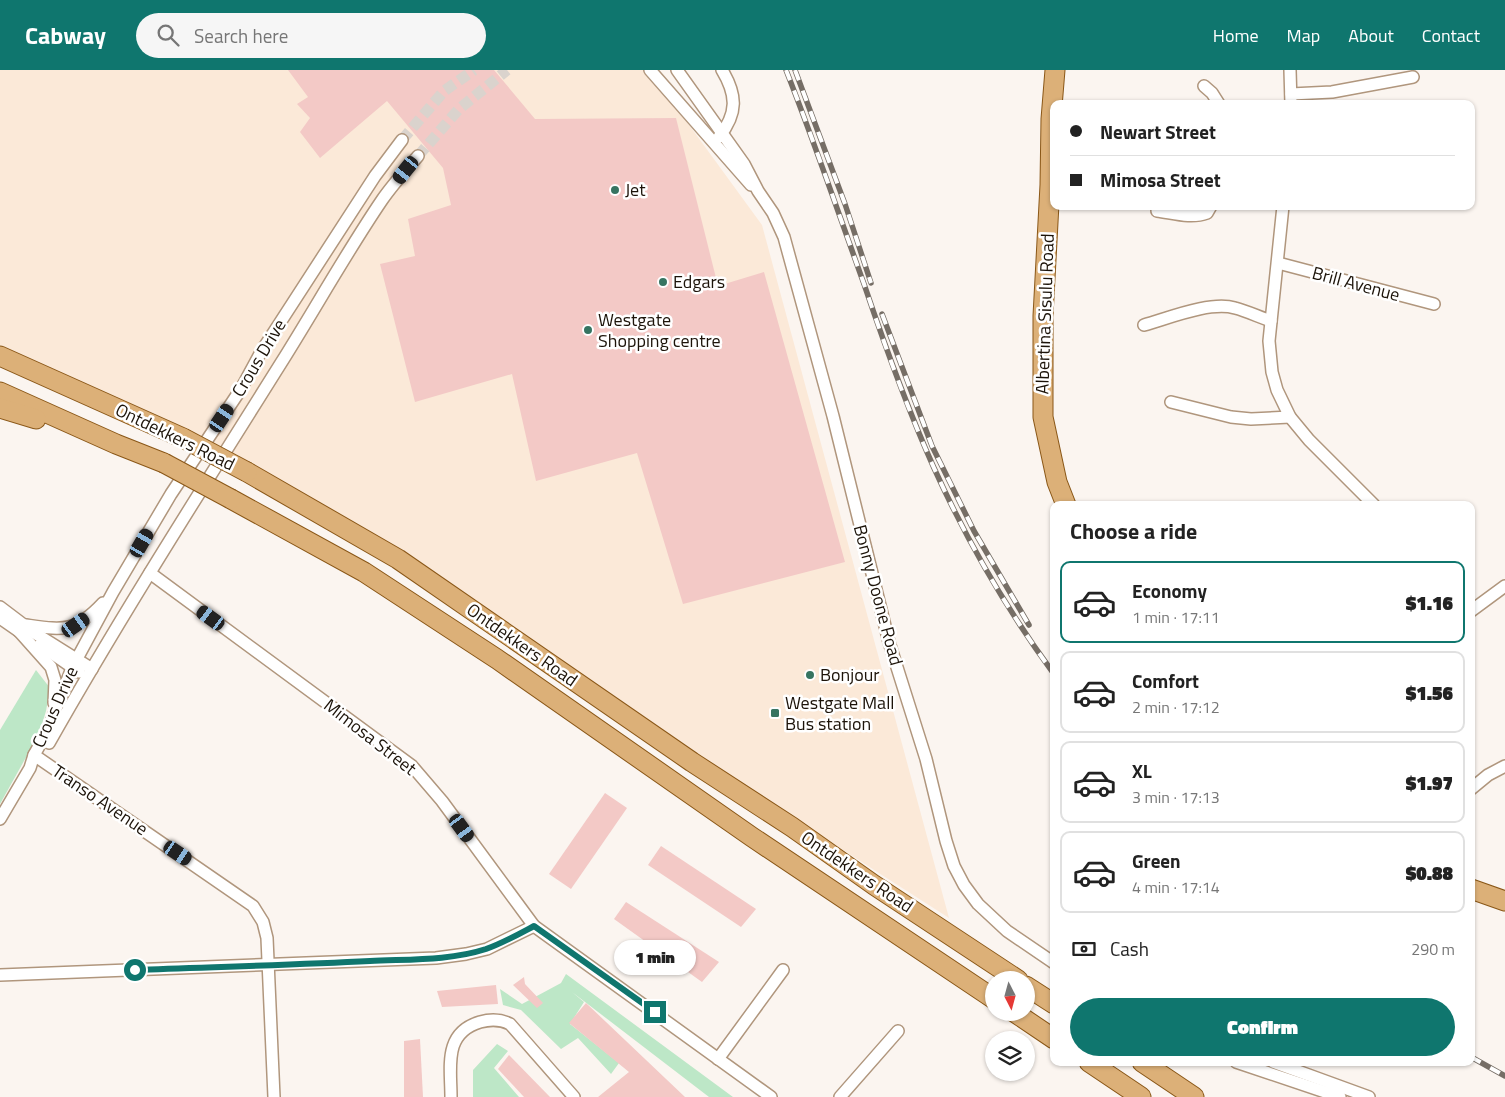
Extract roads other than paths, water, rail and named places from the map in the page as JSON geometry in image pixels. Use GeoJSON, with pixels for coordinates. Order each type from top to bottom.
{"type":"FeatureCollection","features":[{"type":"Feature","properties":{"kind":"main road","name":"Albertina Sisulu Road"},"geometry":{"type":"LineString","coordinates":[[1045,70],[1050,111]]}},
{"type":"Feature","properties":{"kind":"main road","name":"Albertina Sisulu Road"},"geometry":{"type":"LineString","coordinates":[[1053,100],[1055,70]]}},
{"type":"Feature","properties":{"kind":"main road","name":"Albertina Sisulu Road"},"geometry":{"type":"LineString","coordinates":[[1050,185],[1043,326],[1043,417],[1057,482],[1064,501]]}},
{"type":"Feature","properties":{"kind":"main road","name":"Ontdekkers Road"},"geometry":{"type":"LineString","coordinates":[[0,356],[183,438],[247,472],[398,559],[692,762],[792,827],[1004,971]]}},
{"type":"Feature","properties":{"kind":"main road","name":"Ontdekkers Road"},"geometry":{"type":"LineString","coordinates":[[0,392],[116,444],[164,463],[364,572],[497,659],[752,837],[985,993]]}},
{"type":"Feature","properties":{"kind":"main road"},"geometry":{"type":"LineString","coordinates":[[0,408],[116,444]]}},
{"type":"Feature","properties":{"kind":"main road"},"geometry":{"type":"LineString","coordinates":[[1475,890],[1505,901]]}},
{"type":"Feature","properties":{"kind":"main road"},"geometry":{"type":"LineString","coordinates":[[1035,992],[1050,1001]]}},
{"type":"Feature","properties":{"kind":"main road"},"geometry":{"type":"LineString","coordinates":[[1027,1021],[1050,1036]]}},
{"type":"Feature","properties":{"kind":"main road"},"geometry":{"type":"LineString","coordinates":[[1095,1066],[1140,1097]]}},
{"type":"Feature","properties":{"kind":"main road"},"geometry":{"type":"LineString","coordinates":[[1148,1066],[1194,1097]]}},
{"type":"Feature","properties":{"kind":"street","name":"Bonny Doone Road"},"geometry":{"type":"LineString","coordinates":[[650,70],[713,143],[758,191]]}},
{"type":"Feature","properties":{"kind":"street","name":"Bonny Doone Road"},"geometry":{"type":"LineString","coordinates":[[675,70],[744,164],[784,237],[833,416],[889,642],[926,759],[954,866],[964,885],[978,904],[1007,931],[1050,960]]}},
{"type":"Feature","properties":{"kind":"street"},"geometry":{"type":"LineString","coordinates":[[658,80],[675,70]]}},
{"type":"Feature","properties":{"kind":"street"},"geometry":{"type":"LineString","coordinates":[[713,143],[722,132],[733,110],[732,89],[722,70]]}},
{"type":"Feature","properties":{"kind":"street"},"geometry":{"type":"LineString","coordinates":[[1290,70],[1291,99],[1413,77]]}},
{"type":"Feature","properties":{"kind":"street"},"geometry":{"type":"LineString","coordinates":[[1204,86],[1216,100]]}},
{"type":"Feature","properties":{"kind":"street","name":"Crous Drive"},"geometry":{"type":"LineString","coordinates":[[37,757],[74,664],[113,592],[171,494],[241,389],[262,352],[369,184],[402,140]]}},
{"type":"Feature","properties":{"kind":"street","name":"Crous Drive"},"geometry":{"type":"LineString","coordinates":[[0,819],[231,440],[281,363],[312,309],[383,198],[418,156]]}},
{"type":"Feature","properties":{"kind":"street"},"geometry":{"type":"LineString","coordinates":[[1156,211],[1189,216],[1202,215],[1209,210]]}},
{"type":"Feature","properties":{"kind":"street"},"geometry":{"type":"LineString","coordinates":[[1283,210],[1269,356],[1277,390],[1290,417],[1309,440],[1370,501]]}},
{"type":"Feature","properties":{"kind":"street","name":"Brill Avenue"},"geometry":{"type":"LineString","coordinates":[[1278,263],[1434,304]]}},
{"type":"Feature","properties":{"kind":"street"},"geometry":{"type":"LineString","coordinates":[[1144,325],[1218,307],[1235,308],[1271,321]]}},
{"type":"Feature","properties":{"kind":"street"},"geometry":{"type":"LineString","coordinates":[[1171,402],[1244,418],[1268,419],[1290,417]]}},
{"type":"Feature","properties":{"kind":"street","name":"Mimosa Street"},"geometry":{"type":"LineString","coordinates":[[150,573],[412,766],[442,801],[534,926],[771,1097]]}},
{"type":"Feature","properties":{"kind":"street"},"geometry":{"type":"LineString","coordinates":[[1475,608],[1505,586]]}},
{"type":"Feature","properties":{"kind":"street"},"geometry":{"type":"LineString","coordinates":[[21,628],[58,630],[76,625],[94,613],[113,592]]}},
{"type":"Feature","properties":{"kind":"street"},"geometry":{"type":"LineString","coordinates":[[0,607],[21,628],[51,667],[55,680],[54,704],[47,732]]}},
{"type":"Feature","properties":{"kind":"street"},"geometry":{"type":"LineString","coordinates":[[0,618],[21,628],[89,673]]}},
{"type":"Feature","properties":{"kind":"street","name":"Transo Avenue"},"geometry":{"type":"LineString","coordinates":[[37,757],[253,906],[262,922],[267,938],[270,965],[274,1097]]}},
{"type":"Feature","properties":{"kind":"street"},"geometry":{"type":"LineString","coordinates":[[1475,786],[1505,766]]}},
{"type":"Feature","properties":{"kind":"street"},"geometry":{"type":"LineString","coordinates":[[0,975],[436,958],[487,949],[534,926]]}},
{"type":"Feature","properties":{"kind":"street"},"geometry":{"type":"LineString","coordinates":[[718,1059],[783,970]]}},
{"type":"Feature","properties":{"kind":"street"},"geometry":{"type":"LineString","coordinates":[[451,1097],[450,1057],[458,1034],[475,1024],[496,1020],[510,1024],[574,1097]]}},
{"type":"Feature","properties":{"kind":"street"},"geometry":{"type":"LineString","coordinates":[[840,1097],[898,1031]]}},
{"type":"Feature","properties":{"kind":"street"},"geometry":{"type":"LineString","coordinates":[[1248,1066],[1340,1097]]}},
{"type":"Feature","properties":{"kind":"street"},"geometry":{"type":"LineString","coordinates":[[1284,1066],[1369,1097]]}},
{"type":"Feature","properties":{"kind":"tunnel"},"geometry":{"type":"LineString","coordinates":[[402,140],[444,91],[474,70]]}},
{"type":"Feature","properties":{"kind":"tunnel"},"geometry":{"type":"LineString","coordinates":[[418,156],[459,109],[507,70]]}},
{"type":"Feature","properties":{"kind":"railway"},"geometry":{"type":"LineString","coordinates":[[786,70],[897,377],[934,468],[960,522],[1004,600],[1050,668]]}},
{"type":"Feature","properties":{"kind":"railway"},"geometry":{"type":"LineString","coordinates":[[795,70],[845,204],[871,283]]}},
{"type":"Feature","properties":{"kind":"railway"},"geometry":{"type":"LineString","coordinates":[[882,314],[932,446],[974,531],[1029,625]]}},
{"type":"Feature","properties":{"kind":"railway"},"geometry":{"type":"LineString","coordinates":[[1475,1059],[1505,1076]]}},
{"type":"Feature","properties":{"kind":"place","name":"Jet"},"geometry":{"type":"Point","coordinates":[615,190]}},
{"type":"Feature","properties":{"kind":"place","name":"Edgars"},"geometry":{"type":"Point","coordinates":[663,282]}},
{"type":"Feature","properties":{"kind":"place","name":"Westgate Shopping centre"},"geometry":{"type":"Point","coordinates":[588,330]}},
{"type":"Feature","properties":{"kind":"place","name":"Bonjour"},"geometry":{"type":"Point","coordinates":[810,675]}},
{"type":"Feature","properties":{"kind":"place","name":"Westgate Mall Bus station"},"geometry":{"type":"Point","coordinates":[775,713]}}]}
